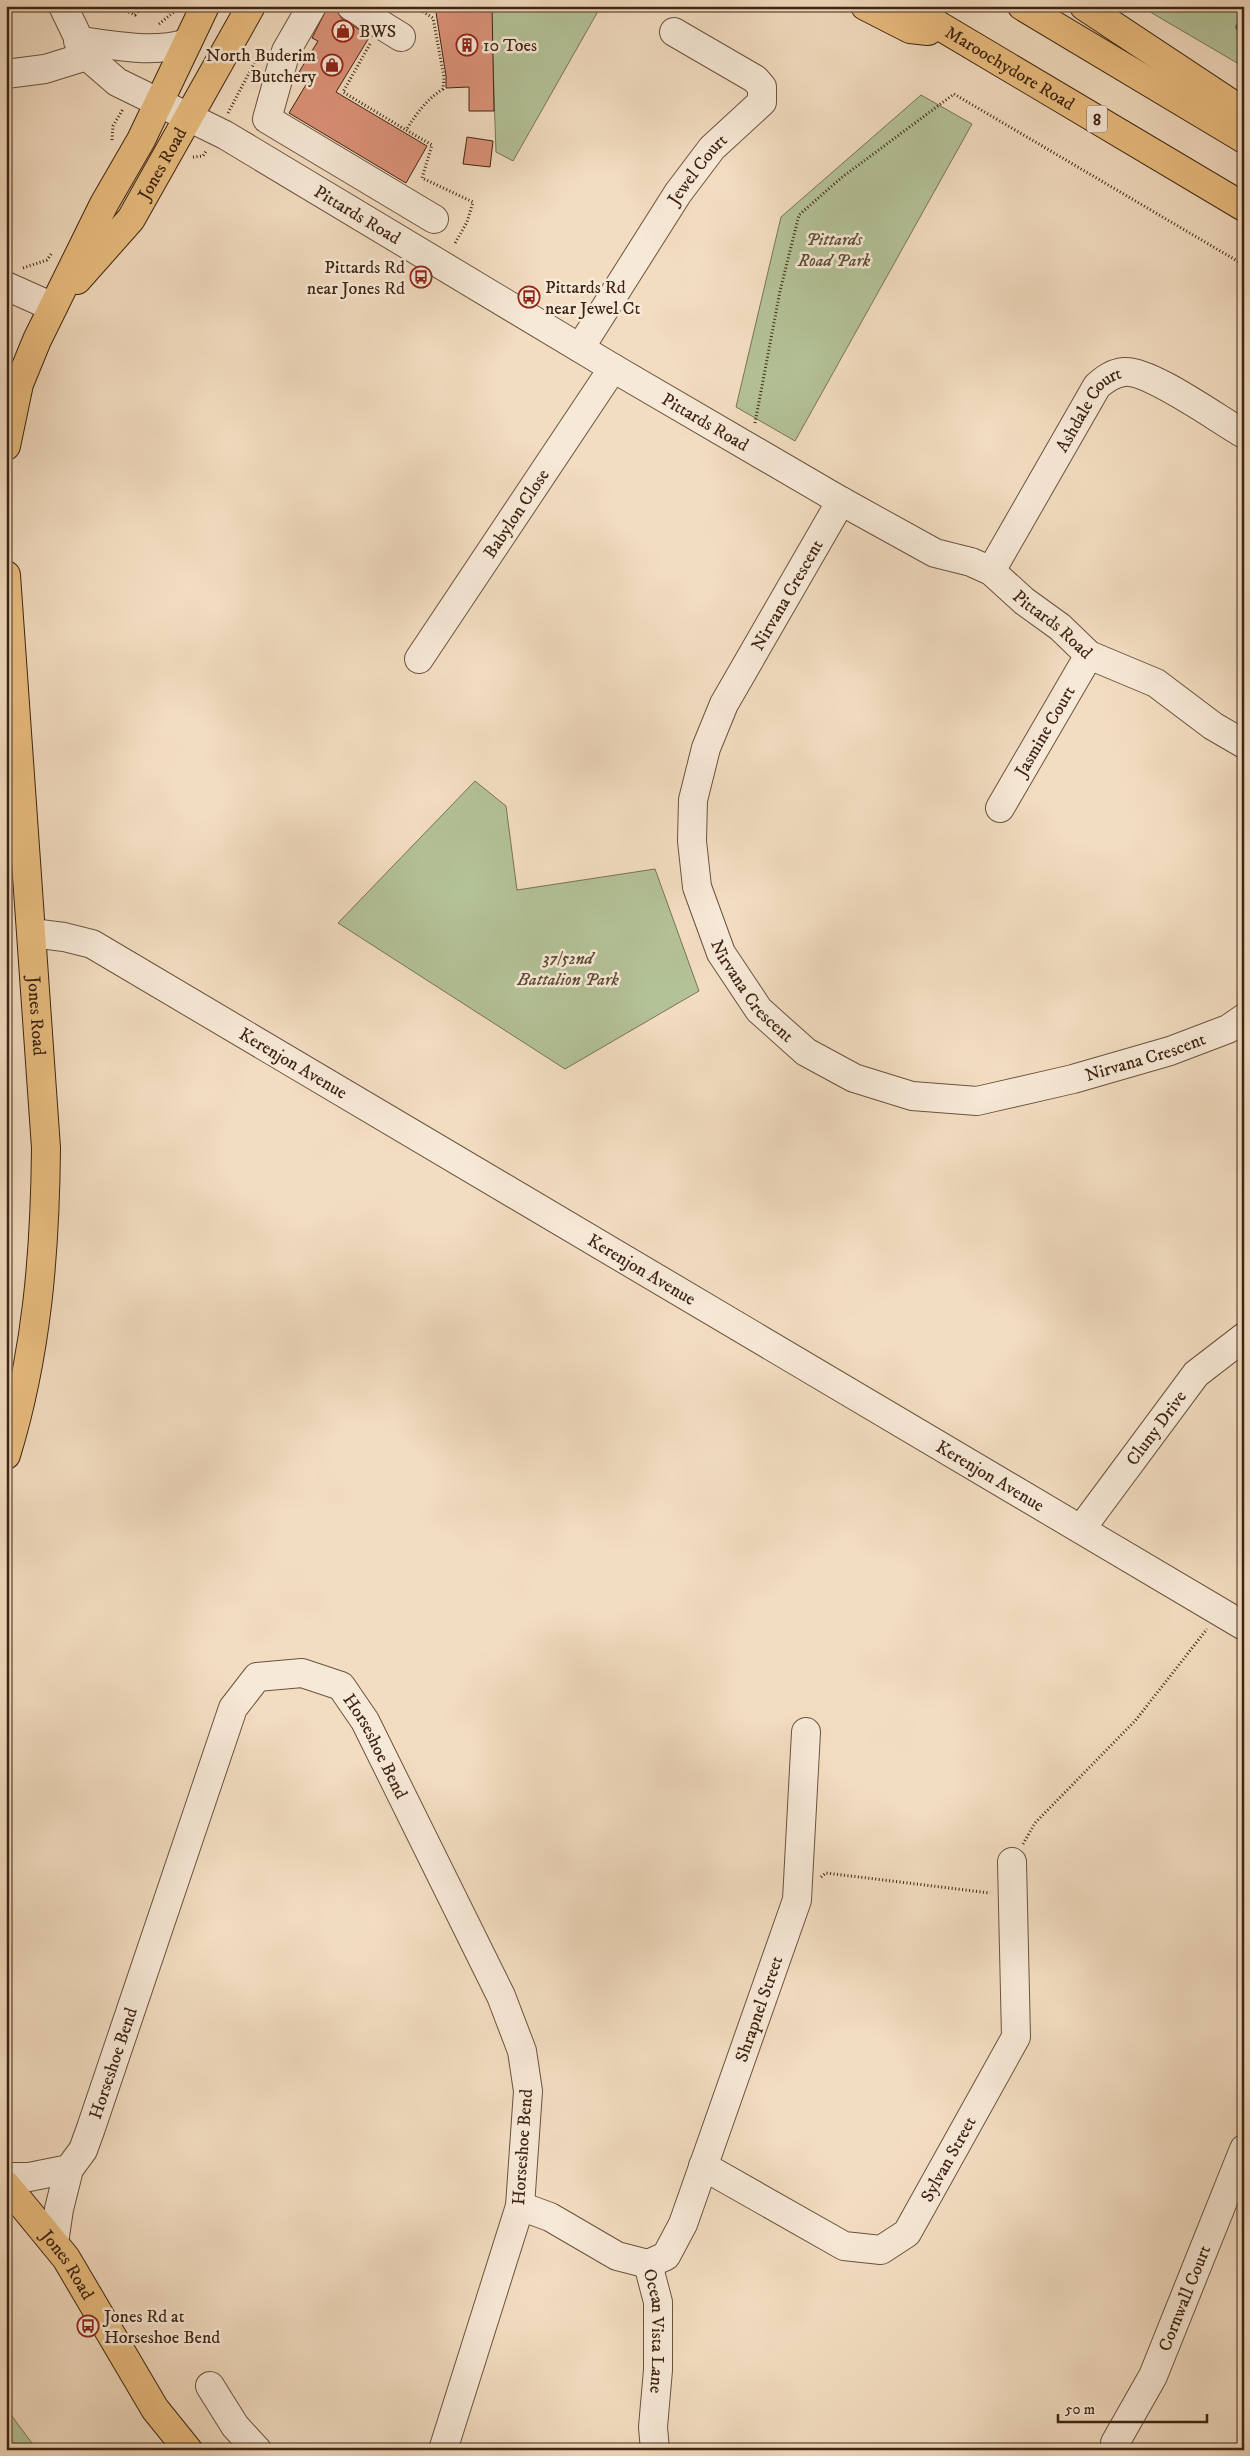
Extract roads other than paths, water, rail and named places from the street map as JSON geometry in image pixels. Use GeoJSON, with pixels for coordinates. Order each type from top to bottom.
{"type":"FeatureCollection","features":[{"type":"Feature","properties":{"kind":"main road","name":"Jones Road"},"geometry":{"type":"LineString","coordinates":[[6,446],[19,384],[52,308],[104,204],[141,140],[147,97],[187,43],[205,6]]}},
{"type":"Feature","properties":{"kind":"main road","name":"Jones Road"},"geometry":{"type":"LineString","coordinates":[[52,308],[131,219],[251,6]]}},
{"type":"Feature","properties":{"kind":"main road"},"geometry":{"type":"LineString","coordinates":[[865,6],[910,29],[950,32]]}},
{"type":"Feature","properties":{"kind":"main road","name":"Maroochydore Road"},"geometry":{"type":"LineString","coordinates":[[906,6],[1244,207]]}},
{"type":"Feature","properties":{"kind":"main road"},"geometry":{"type":"LineString","coordinates":[[1022,6],[1244,138]]}},
{"type":"Feature","properties":{"kind":"main road"},"geometry":{"type":"LineString","coordinates":[[1084,6],[1244,112]]}},
{"type":"Feature","properties":{"kind":"main road","name":"Jones Road"},"geometry":{"type":"LineString","coordinates":[[6,575],[46,1148],[45,1231],[34,1338],[6,1454]]}},
{"type":"Feature","properties":{"kind":"main road","name":"Jones Road"},"geometry":{"type":"LineString","coordinates":[[6,2185],[66,2258],[155,2409],[188,2450]]}},
{"type":"Feature","properties":{"kind":"street"},"geometry":{"type":"LineString","coordinates":[[62,6],[82,48]]}},
{"type":"Feature","properties":{"kind":"street"},"geometry":{"type":"LineString","coordinates":[[312,6],[286,51],[267,119],[434,218]]}},
{"type":"Feature","properties":{"kind":"street"},"geometry":{"type":"LineString","coordinates":[[351,6],[391,31]]}},
{"type":"Feature","properties":{"kind":"street","name":"Jewel Court"},"geometry":{"type":"LineString","coordinates":[[580,348],[678,193],[712,148],[762,102],[762,87],[755,79],[674,32]]}},
{"type":"Feature","properties":{"kind":"street"},"geometry":{"type":"LineString","coordinates":[[6,74],[57,67],[82,48],[151,49],[174,47],[187,43]]}},
{"type":"Feature","properties":{"kind":"street","name":"Pittards Road"},"geometry":{"type":"LineString","coordinates":[[82,48],[106,75],[225,135],[613,368],[841,501],[935,553],[971,562],[991,571],[1024,601],[1060,627],[1089,655],[1156,683],[1214,726],[1244,744]]}},
{"type":"Feature","properties":{"kind":"street"},"geometry":{"type":"LineString","coordinates":[[7,286],[52,308]]}},
{"type":"Feature","properties":{"kind":"street","name":"Babylon Close"},"geometry":{"type":"LineString","coordinates":[[419,660],[613,368]]}},
{"type":"Feature","properties":{"kind":"street","name":"Ashdale Court"},"geometry":{"type":"LineString","coordinates":[[991,571],[1097,386],[1107,377],[1125,372],[1145,375],[1244,434]]}},
{"type":"Feature","properties":{"kind":"street","name":"Nirvana Crescent"},"geometry":{"type":"LineString","coordinates":[[841,501],[724,704],[706,748],[693,800],[692,841],[697,888],[721,952],[759,1010],[806,1052],[854,1078],[912,1096],[977,1101],[1074,1079],[1170,1051],[1228,1029],[1244,1018]]}},
{"type":"Feature","properties":{"kind":"street","name":"Jasmine Court"},"geometry":{"type":"LineString","coordinates":[[1000,808],[1089,655]]}},
{"type":"Feature","properties":{"kind":"street","name":"Kerenjon Avenue"},"geometry":{"type":"LineString","coordinates":[[32,933],[64,937],[92,944],[1244,1626]]}},
{"type":"Feature","properties":{"kind":"street","name":"Cluny Drive"},"geometry":{"type":"LineString","coordinates":[[1080,1529],[1196,1374],[1244,1337]]}},
{"type":"Feature","properties":{"kind":"street","name":"Horseshoe Bend"},"geometry":{"type":"LineString","coordinates":[[69,2169],[83,2150],[91,2128],[233,1708],[257,1677],[302,1673],[341,1686],[365,1720],[501,1996],[522,2051],[528,2091],[520,2206],[443,2450]]}},
{"type":"Feature","properties":{"kind":"street","name":"Shrapnel Street"},"geometry":{"type":"LineString","coordinates":[[648,2264],[666,2256],[682,2224],[797,1900],[806,1732]]}},
{"type":"Feature","properties":{"kind":"street","name":"Sylvan Street"},"geometry":{"type":"LineString","coordinates":[[703,2166],[844,2246],[881,2250],[907,2233],[1016,2037],[1012,1862]]}},
{"type":"Feature","properties":{"kind":"street","name":"Cornwall Court"},"geometry":{"type":"LineString","coordinates":[[1115,2443],[1153,2376],[1244,2148]]}},
{"type":"Feature","properties":{"kind":"street"},"geometry":{"type":"LineString","coordinates":[[6,2178],[29,2177],[69,2169],[58,2209],[54,2243]]}},
{"type":"Feature","properties":{"kind":"street","name":"Ocean Vista Lane"},"geometry":{"type":"LineString","coordinates":[[520,2206],[550,2217],[617,2256],[648,2264],[658,2302],[658,2370],[653,2427],[655,2450]]}},
{"type":"Feature","properties":{"kind":"street"},"geometry":{"type":"LineString","coordinates":[[210,2386],[235,2426],[256,2450]]}},
{"type":"Feature","properties":{"kind":"waterway"},"geometry":{"type":"LineString","coordinates":[[1238,27],[1244,26]]}},
{"type":"Feature","properties":{"kind":"place","name":"BWS"},"geometry":{"type":"Point","coordinates":[343,31]}},
{"type":"Feature","properties":{"kind":"place","name":"10 Toes"},"geometry":{"type":"Point","coordinates":[467,45]}},
{"type":"Feature","properties":{"kind":"place","name":"North Buderim Butchery"},"geometry":{"type":"Point","coordinates":[332,65]}},
{"type":"Feature","properties":{"kind":"place","name":"Pittards Rd near Jones Rd"},"geometry":{"type":"Point","coordinates":[421,277]}},
{"type":"Feature","properties":{"kind":"place","name":"Pittards Rd near Jewel Ct"},"geometry":{"type":"Point","coordinates":[529,297]}},
{"type":"Feature","properties":{"kind":"place","name":"Jones Rd at Horseshoe Bend"},"geometry":{"type":"Point","coordinates":[88,2326]}},
{"type":"Feature","properties":{"kind":"park label","name":"Pittards Road Park"},"geometry":{"type":"Point","coordinates":[834,249]}},
{"type":"Feature","properties":{"kind":"park label","name":"37/52nd Battalion Park"},"geometry":{"type":"Point","coordinates":[568,968]}}]}
